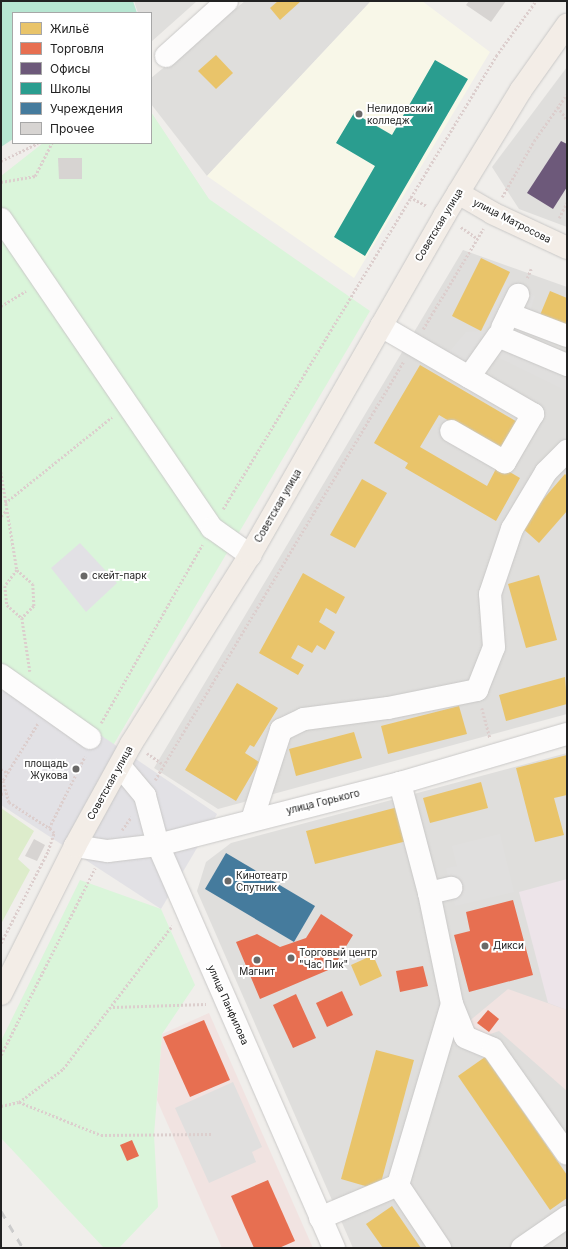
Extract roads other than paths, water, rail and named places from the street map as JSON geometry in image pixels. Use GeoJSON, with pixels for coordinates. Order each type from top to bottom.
{"type":"FeatureCollection","features":[{"type":"Feature","properties":{"kind":"main road","name":"Советская улица"},"geometry":{"type":"LineString","coordinates":[[1,994],[75,846],[120,766],[250,555],[458,193],[522,90],[567,25]]}},
{"type":"Feature","properties":{"kind":"main road","name":"улица Матросова"},"geometry":{"type":"LineString","coordinates":[[458,193],[492,213],[567,248]]}},
{"type":"Feature","properties":{"kind":"street"},"geometry":{"type":"LineString","coordinates":[[166,56],[224,2]]}},
{"type":"Feature","properties":{"kind":"street"},"geometry":{"type":"LineString","coordinates":[[1,219],[212,528],[250,555]]}},
{"type":"Feature","properties":{"kind":"street"},"geometry":{"type":"LineString","coordinates":[[469,377],[498,336],[513,304],[567,336]]}},
{"type":"Feature","properties":{"kind":"street"},"geometry":{"type":"LineString","coordinates":[[381,326],[533,414],[505,462],[451,431]]}},
{"type":"Feature","properties":{"kind":"street"},"geometry":{"type":"LineString","coordinates":[[498,336],[567,365]]}},
{"type":"Feature","properties":{"kind":"street"},"geometry":{"type":"LineString","coordinates":[[252,820],[281,730],[304,719],[388,708],[478,690],[494,647],[490,594],[512,529],[546,472],[567,451]]}},
{"type":"Feature","properties":{"kind":"street"},"geometry":{"type":"LineString","coordinates":[[1,674],[92,739]]}},
{"type":"Feature","properties":{"kind":"street","name":"улица Горького"},"geometry":{"type":"LineString","coordinates":[[75,846],[108,851],[158,845],[400,783],[567,734]]}},
{"type":"Feature","properties":{"kind":"street","name":"улица Панфилова"},"geometry":{"type":"LineString","coordinates":[[120,766],[145,796],[158,845],[334,1248]]}},
{"type":"Feature","properties":{"kind":"street"},"geometry":{"type":"LineString","coordinates":[[400,783],[429,893],[452,1004],[465,1037],[493,1048],[567,1154]]}},
{"type":"Feature","properties":{"kind":"street"},"geometry":{"type":"LineString","coordinates":[[429,893],[451,888]]}},
{"type":"Feature","properties":{"kind":"street"},"geometry":{"type":"LineString","coordinates":[[398,1185],[452,1004]]}},
{"type":"Feature","properties":{"kind":"street"},"geometry":{"type":"LineString","coordinates":[[320,1218],[398,1185]]}},
{"type":"Feature","properties":{"kind":"street"},"geometry":{"type":"LineString","coordinates":[[398,1185],[440,1248]]}},
{"type":"Feature","properties":{"kind":"street"},"geometry":{"type":"LineString","coordinates":[[522,1248],[567,1217]]}},
{"type":"Feature","properties":{"kind":"railway"},"geometry":{"type":"LineString","coordinates":[[1,1211],[23,1248]]}},
{"type":"Feature","properties":{"kind":"place","name":"Нелидовский колледж"},"geometry":{"type":"Point","coordinates":[359,114]}},
{"type":"Feature","properties":{"kind":"place","name":"скейт-парк"},"geometry":{"type":"Point","coordinates":[84,576]}},
{"type":"Feature","properties":{"kind":"place","name":"площадь Жукова"},"geometry":{"type":"Point","coordinates":[76,769]}},
{"type":"Feature","properties":{"kind":"place","name":"Кинотеатр Спутник"},"geometry":{"type":"Point","coordinates":[228,881]}},
{"type":"Feature","properties":{"kind":"place","name":"Дикси"},"geometry":{"type":"Point","coordinates":[485,946]}},
{"type":"Feature","properties":{"kind":"place","name":"Торговый центр \"Час Пик\""},"geometry":{"type":"Point","coordinates":[291,958]}},
{"type":"Feature","properties":{"kind":"place","name":"Магнит"},"geometry":{"type":"Point","coordinates":[257,960]}}]}
